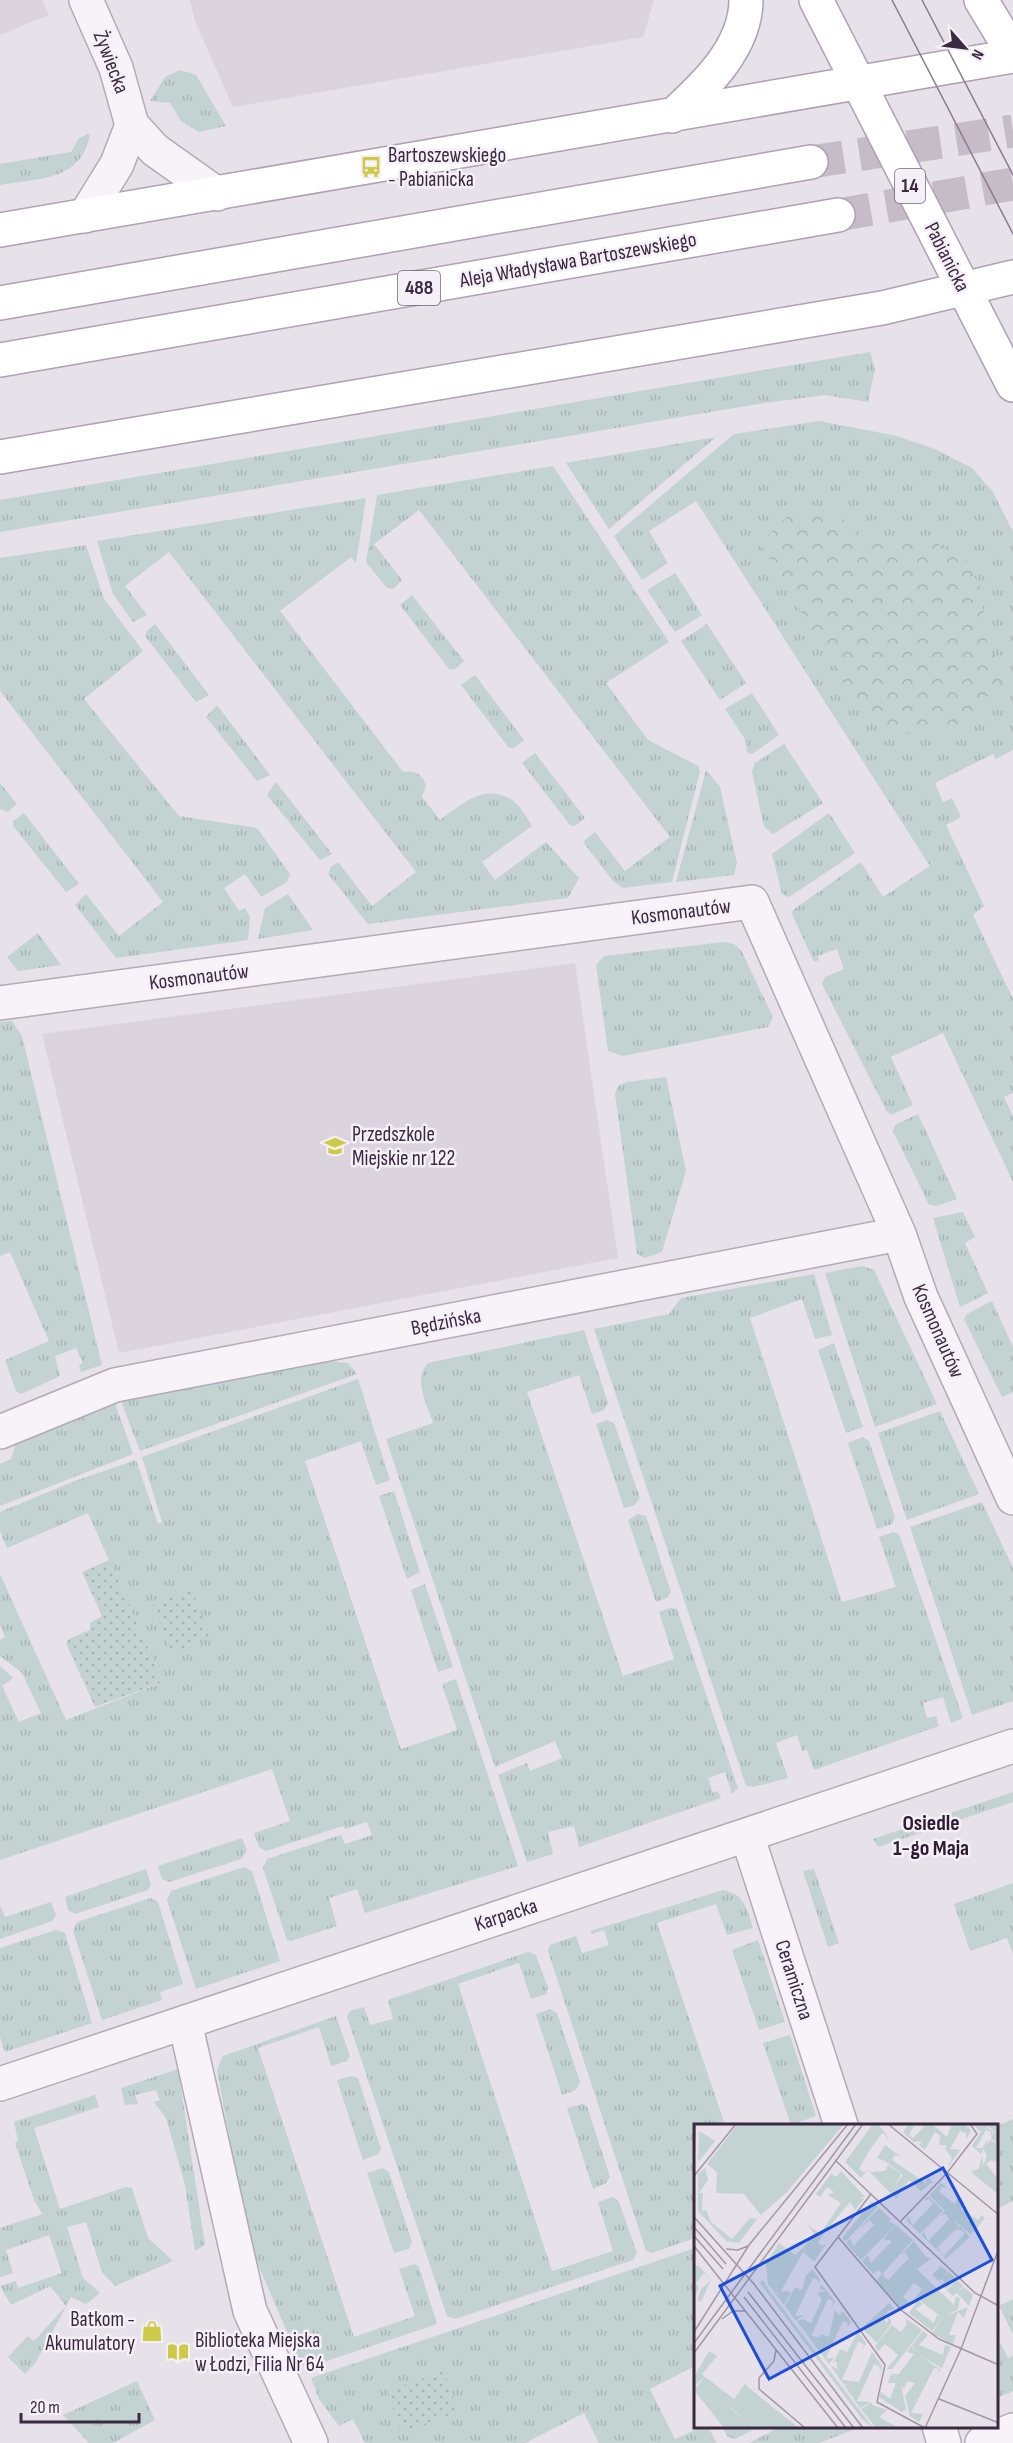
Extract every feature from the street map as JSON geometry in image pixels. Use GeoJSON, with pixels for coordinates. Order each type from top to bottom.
{"type":"FeatureCollection","features":[{"type":"Feature","properties":{"kind":"main road"},"geometry":{"type":"LineString","coordinates":[[672,116],[704,87],[727,56],[739,31],[746,0]]}},
{"type":"Feature","properties":{"kind":"main road","name":"Pabianicka"},"geometry":{"type":"LineString","coordinates":[[816,0],[1013,385]]}},
{"type":"Feature","properties":{"kind":"main road"},"geometry":{"type":"LineString","coordinates":[[0,230],[672,116],[1013,54],[981,0]]}},
{"type":"Feature","properties":{"kind":"main road"},"geometry":{"type":"LineString","coordinates":[[0,303],[810,162]]}},
{"type":"Feature","properties":{"kind":"main road","name":"Aleja Władysława Bartoszewskiego"},"geometry":{"type":"LineString","coordinates":[[0,360],[838,215]]}},
{"type":"Feature","properties":{"kind":"main road"},"geometry":{"type":"LineString","coordinates":[[0,458],[882,308],[1013,277]]}},
{"type":"Feature","properties":{"kind":"street","name":"Żywiecka"},"geometry":{"type":"LineString","coordinates":[[86,0],[116,68],[132,125],[155,150],[217,194]]}},
{"type":"Feature","properties":{"kind":"street"},"geometry":{"type":"LineString","coordinates":[[85,216],[117,164],[132,125]]}},
{"type":"Feature","properties":{"kind":"street","name":"Kosmonautów"},"geometry":{"type":"LineString","coordinates":[[0,1003],[752,902],[899,1234],[921,1297],[1013,1498]]}},
{"type":"Feature","properties":{"kind":"street","name":"Będzińska"},"geometry":{"type":"LineString","coordinates":[[0,1432],[115,1385],[899,1234]]}},
{"type":"Feature","properties":{"kind":"street","name":"Karpacka"},"geometry":{"type":"LineString","coordinates":[[0,2084],[1013,1746]]}},
{"type":"Feature","properties":{"kind":"street","name":"Ceramiczna"},"geometry":{"type":"LineString","coordinates":[[747,1835],[841,2124]]}},
{"type":"Feature","properties":{"kind":"street"},"geometry":{"type":"LineString","coordinates":[[185,2022],[250,2311],[311,2443]]}},
{"type":"Feature","properties":{"kind":"street"},"geometry":{"type":"LineString","coordinates":[[939,2428],[944,2443]]}},
{"type":"Feature","properties":{"kind":"street"},"geometry":{"type":"LineString","coordinates":[[982,2443],[1013,2430]]}},
{"type":"Feature","properties":{"kind":"shaded area"},"geometry":{"type":"Polygon","coordinates":[[[0,0],[42,0],[49,15],[0,35],[0,0]]]}},
{"type":"Feature","properties":{"kind":"shaded area"},"geometry":{"type":"Polygon","coordinates":[[[190,0],[654,0],[643,37],[233,107],[195,21],[190,0]]]}},
{"type":"Feature","properties":{"kind":"shaded area","name":"Przedszkole Miejskie nr 122"},"geometry":{"type":"Polygon","coordinates":[[[575,963],[618,1258],[119,1353],[42,1034],[575,963]]]}},
{"type":"Feature","properties":{"kind":"green space"},"geometry":{"type":"Polygon","coordinates":[[[180,70],[196,75],[226,126],[199,132],[181,121],[170,103],[150,101],[165,77],[180,70]]]}},
{"type":"Feature","properties":{"kind":"green space"},"geometry":{"type":"Polygon","coordinates":[[[90,133],[86,149],[69,169],[44,178],[0,185],[0,164],[71,152],[79,138],[90,133]]]}},
{"type":"Feature","properties":{"kind":"green space"},"geometry":{"type":"Polygon","coordinates":[[[870,352],[875,369],[868,402],[826,395],[764,403],[0,532],[0,500],[870,352]]]}},
{"type":"Feature","properties":{"kind":"green space"},"geometry":{"type":"Polygon","coordinates":[[[819,421],[897,436],[937,450],[972,468],[993,492],[1013,532],[1013,750],[996,759],[993,754],[935,783],[943,802],[952,798],[961,817],[946,825],[984,906],[973,915],[1013,999],[1013,1093],[1004,1097],[1013,1116],[1013,1182],[943,1033],[891,1057],[913,1105],[891,1115],[886,1110],[822,984],[825,977],[844,969],[837,949],[817,956],[819,960],[814,962],[792,914],[793,910],[861,862],[883,897],[930,866],[696,501],[649,531],[668,563],[642,580],[614,536],[734,434],[819,421]]]}},
{"type":"Feature","properties":{"kind":"green space"},"geometry":{"type":"Polygon","coordinates":[[[716,437],[609,529],[566,463],[716,437]]]}},
{"type":"Feature","properties":{"kind":"green space"},"geometry":{"type":"Polygon","coordinates":[[[553,466],[669,642],[606,683],[648,740],[698,766],[700,771],[672,882],[623,888],[613,881],[583,842],[595,832],[625,871],[670,837],[419,510],[374,544],[402,580],[393,589],[387,588],[366,562],[377,495],[553,466]]]}},
{"type":"Feature","properties":{"kind":"green space"},"geometry":{"type":"Polygon","coordinates":[[[366,498],[356,563],[351,557],[280,611],[403,772],[415,772],[423,778],[426,786],[422,797],[440,820],[465,802],[483,794],[502,795],[521,808],[532,826],[482,862],[495,880],[546,842],[579,878],[568,898],[368,924],[328,874],[331,867],[338,862],[372,906],[416,872],[169,552],[125,586],[147,615],[133,622],[113,594],[97,541],[366,498]]]}},
{"type":"Feature","properties":{"kind":"green space"},"geometry":{"type":"Polygon","coordinates":[[[818,512],[838,514],[867,545],[902,542],[936,543],[966,562],[981,588],[987,645],[1009,675],[953,730],[924,734],[888,733],[862,714],[760,543],[787,517],[818,512]]]}},
{"type":"Feature","properties":{"kind":"green space"},"geometry":{"type":"Polygon","coordinates":[[[86,545],[104,599],[143,651],[84,699],[179,816],[257,828],[290,874],[287,882],[261,897],[245,874],[224,888],[239,911],[245,908],[250,917],[248,940],[116,958],[75,905],[86,894],[119,936],[163,902],[0,691],[0,558],[86,545]]]}},
{"type":"Feature","properties":{"kind":"green space"},"geometry":{"type":"Polygon","coordinates":[[[675,573],[702,615],[675,632],[647,590],[675,573]]]}},
{"type":"Feature","properties":{"kind":"green space"},"geometry":{"type":"Polygon","coordinates":[[[412,595],[464,661],[454,670],[449,669],[400,605],[412,595]]]}},
{"type":"Feature","properties":{"kind":"green space"},"geometry":{"type":"Polygon","coordinates":[[[155,624],[209,695],[196,702],[145,636],[155,624]]]}},
{"type":"Feature","properties":{"kind":"green space"},"geometry":{"type":"Polygon","coordinates":[[[707,624],[746,683],[720,700],[681,641],[707,624]]]}},
{"type":"Feature","properties":{"kind":"green space"},"geometry":{"type":"Polygon","coordinates":[[[475,675],[524,740],[514,748],[509,748],[461,685],[475,675]]]}},
{"type":"Feature","properties":{"kind":"green space"},"geometry":{"type":"Polygon","coordinates":[[[752,693],[779,735],[752,754],[747,752],[745,739],[725,709],[752,693]]]}},
{"type":"Feature","properties":{"kind":"green space"},"geometry":{"type":"Polygon","coordinates":[[[217,705],[270,775],[257,781],[206,717],[217,705]]]}},
{"type":"Feature","properties":{"kind":"green space"},"geometry":{"type":"Polygon","coordinates":[[[784,744],[823,803],[773,834],[764,827],[752,772],[755,763],[784,744]]]}},
{"type":"Feature","properties":{"kind":"green space"},"geometry":{"type":"Polygon","coordinates":[[[535,753],[585,818],[575,826],[570,825],[522,763],[535,753]]]}},
{"type":"Feature","properties":{"kind":"green space"},"geometry":{"type":"Polygon","coordinates":[[[706,770],[720,787],[737,863],[734,875],[676,882],[706,770]]]}},
{"type":"Feature","properties":{"kind":"green space"},"geometry":{"type":"Polygon","coordinates":[[[276,782],[332,854],[320,860],[267,795],[276,782]]]}},
{"type":"Feature","properties":{"kind":"green space"},"geometry":{"type":"Polygon","coordinates":[[[0,783],[17,804],[8,812],[0,809],[0,783]]]}},
{"type":"Feature","properties":{"kind":"green space"},"geometry":{"type":"Polygon","coordinates":[[[24,813],[79,884],[66,892],[13,826],[13,821],[24,813]]]}},
{"type":"Feature","properties":{"kind":"green space"},"geometry":{"type":"Polygon","coordinates":[[[829,813],[855,853],[789,897],[782,894],[772,854],[829,813]]]}},
{"type":"Feature","properties":{"kind":"green space"},"geometry":{"type":"Polygon","coordinates":[[[288,894],[313,930],[258,939],[265,908],[288,894]]]}},
{"type":"Feature","properties":{"kind":"green space"},"geometry":{"type":"Polygon","coordinates":[[[38,933],[61,965],[18,971],[7,957],[38,933]]]}},
{"type":"Feature","properties":{"kind":"green space"},"geometry":{"type":"Polygon","coordinates":[[[723,942],[734,944],[741,950],[773,1017],[768,1027],[623,1056],[608,1051],[596,965],[604,956],[723,942]]]}},
{"type":"Feature","properties":{"kind":"green space"},"geometry":{"type":"Polygon","coordinates":[[[12,1021],[22,1036],[102,1365],[81,1372],[79,1365],[83,1363],[76,1348],[55,1356],[60,1376],[21,1394],[16,1391],[5,1360],[49,1341],[10,1252],[0,1256],[0,1022],[12,1021]]]}},
{"type":"Feature","properties":{"kind":"green space"},"geometry":{"type":"Polygon","coordinates":[[[666,1077],[686,1171],[662,1252],[645,1258],[637,1254],[615,1094],[618,1086],[627,1082],[666,1077]]]}},
{"type":"Feature","properties":{"kind":"green space"},"geometry":{"type":"Polygon","coordinates":[[[918,1114],[957,1199],[936,1206],[929,1205],[893,1131],[895,1125],[918,1114]]]}},
{"type":"Feature","properties":{"kind":"green space"},"geometry":{"type":"Polygon","coordinates":[[[963,1212],[975,1237],[965,1243],[988,1293],[960,1307],[933,1218],[963,1212]]]}},
{"type":"Feature","properties":{"kind":"green space"},"geometry":{"type":"Polygon","coordinates":[[[862,1266],[874,1270],[937,1404],[875,1427],[825,1273],[862,1266]]]}},
{"type":"Feature","properties":{"kind":"green space"},"geometry":{"type":"Polygon","coordinates":[[[814,1274],[832,1335],[815,1339],[802,1299],[750,1318],[842,1602],[896,1587],[879,1537],[893,1532],[899,1534],[963,1718],[951,1723],[943,1697],[923,1703],[927,1718],[936,1716],[939,1726],[814,1770],[807,1750],[802,1751],[797,1735],[776,1743],[788,1778],[754,1787],[746,1786],[594,1329],[669,1314],[681,1298],[814,1274]]]}},
{"type":"Feature","properties":{"kind":"green space"},"geometry":{"type":"Polygon","coordinates":[[[992,1301],[1013,1347],[1013,1392],[1002,1397],[964,1319],[967,1314],[992,1301]]]}},
{"type":"Feature","properties":{"kind":"green space"},"geometry":{"type":"Polygon","coordinates":[[[584,1330],[608,1403],[604,1410],[592,1414],[579,1375],[527,1392],[623,1676],[674,1659],[659,1612],[670,1608],[677,1609],[738,1788],[732,1794],[725,1772],[708,1778],[713,1793],[718,1791],[721,1798],[579,1847],[574,1826],[548,1832],[553,1854],[527,1862],[498,1775],[527,1763],[530,1771],[562,1758],[555,1741],[495,1767],[386,1439],[433,1423],[421,1385],[423,1370],[428,1363],[584,1330]]]}},
{"type":"Feature","properties":{"kind":"green space"},"geometry":{"type":"Polygon","coordinates":[[[834,1343],[863,1427],[846,1433],[818,1350],[834,1343]]]}},
{"type":"Feature","properties":{"kind":"green space"},"geometry":{"type":"Polygon","coordinates":[[[327,1361],[348,1363],[357,1374],[140,1451],[121,1401],[327,1361]]]}},
{"type":"Feature","properties":{"kind":"green space"},"geometry":{"type":"Polygon","coordinates":[[[358,1379],[390,1480],[376,1485],[361,1441],[305,1461],[401,1749],[457,1730],[442,1684],[456,1679],[518,1866],[365,1913],[357,1889],[329,1898],[337,1926],[291,1941],[287,1940],[263,1868],[267,1859],[341,1835],[345,1844],[372,1835],[367,1822],[345,1829],[343,1826],[266,1851],[259,1847],[254,1833],[290,1821],[272,1769],[0,1860],[0,1666],[13,1678],[2,1686],[19,1722],[41,1713],[22,1673],[0,1656],[0,1640],[5,1637],[0,1625],[0,1574],[66,1720],[163,1682],[88,1513],[7,1548],[0,1531],[0,1512],[72,1482],[136,1460],[158,1524],[162,1522],[142,1457],[358,1379]]]}},
{"type":"Feature","properties":{"kind":"green space"},"geometry":{"type":"Polygon","coordinates":[[[115,1403],[133,1454],[0,1506],[0,1464],[11,1459],[16,1443],[115,1403]]]}},
{"type":"Feature","properties":{"kind":"green space"},"geometry":{"type":"Polygon","coordinates":[[[940,1411],[979,1494],[907,1520],[878,1433],[940,1411]]]}},
{"type":"Feature","properties":{"kind":"green space"},"geometry":{"type":"Polygon","coordinates":[[[607,1420],[614,1423],[640,1498],[635,1505],[624,1508],[596,1424],[607,1420]]]}},
{"type":"Feature","properties":{"kind":"green space"},"geometry":{"type":"Polygon","coordinates":[[[863,1437],[869,1441],[895,1517],[892,1524],[877,1529],[848,1443],[863,1437]]]}},
{"type":"Feature","properties":{"kind":"green space"},"geometry":{"type":"Polygon","coordinates":[[[394,1491],[420,1572],[407,1579],[379,1496],[394,1491]]]}},
{"type":"Feature","properties":{"kind":"green space"},"geometry":{"type":"Polygon","coordinates":[[[982,1502],[1013,1568],[1013,1701],[972,1715],[910,1527],[982,1502]]]}},
{"type":"Feature","properties":{"kind":"green space"},"geometry":{"type":"Polygon","coordinates":[[[638,1514],[646,1516],[671,1592],[667,1598],[656,1602],[628,1520],[638,1514]]]}},
{"type":"Feature","properties":{"kind":"green space"},"geometry":{"type":"Polygon","coordinates":[[[109,1560],[163,1682],[95,1707],[66,1643],[69,1639],[90,1630],[90,1623],[102,1616],[82,1572],[109,1560]]]}},
{"type":"Feature","properties":{"kind":"green space"},"geometry":{"type":"Polygon","coordinates":[[[425,1584],[453,1667],[438,1672],[411,1590],[425,1584]]]}},
{"type":"Feature","properties":{"kind":"green space"},"geometry":{"type":"Polygon","coordinates":[[[191,1589],[211,1636],[173,1653],[152,1606],[191,1589]]]}},
{"type":"Feature","properties":{"kind":"green space"},"geometry":{"type":"Polygon","coordinates":[[[1013,1792],[1013,1802],[878,1847],[873,1839],[1013,1792]]]}},
{"type":"Feature","properties":{"kind":"green space"},"geometry":{"type":"Polygon","coordinates":[[[242,1838],[247,1850],[241,1859],[169,1882],[162,1879],[158,1866],[242,1838]]]}},
{"type":"Feature","properties":{"kind":"green space"},"geometry":{"type":"Polygon","coordinates":[[[244,1867],[252,1871],[280,1961],[196,1989],[167,1900],[171,1891],[244,1867]]]}},
{"type":"Feature","properties":{"kind":"green space"},"geometry":{"type":"Polygon","coordinates":[[[146,1869],[151,1884],[148,1890],[75,1914],[68,1910],[65,1897],[146,1869]]]}},
{"type":"Feature","properties":{"kind":"green space"},"geometry":{"type":"Polygon","coordinates":[[[814,1869],[839,1943],[828,1947],[803,1871],[814,1869]]]}},
{"type":"Feature","properties":{"kind":"green space"},"geometry":{"type":"Polygon","coordinates":[[[1013,1883],[1013,1954],[1007,1938],[970,1951],[954,1904],[1013,1883]]]}},
{"type":"Feature","properties":{"kind":"green space"},"geometry":{"type":"Polygon","coordinates":[[[723,1890],[736,1895],[744,1903],[753,1928],[727,1935],[716,1904],[657,1923],[725,2124],[694,2124],[694,2238],[652,2253],[646,2251],[548,1951],[550,1945],[576,1936],[582,1953],[609,1945],[604,1930],[592,1934],[590,1931],[723,1890]]]}},
{"type":"Feature","properties":{"kind":"green space"},"geometry":{"type":"Polygon","coordinates":[[[151,1898],[158,1902],[183,1984],[160,1992],[162,2000],[102,2020],[73,1931],[77,1922],[151,1898]]]}},
{"type":"Feature","properties":{"kind":"green space"},"geometry":{"type":"Polygon","coordinates":[[[51,1902],[56,1915],[52,1921],[0,1939],[0,1905],[5,1917],[51,1902]]]}},
{"type":"Feature","properties":{"kind":"green space"},"geometry":{"type":"Polygon","coordinates":[[[56,1930],[65,1933],[92,2023],[5,2052],[0,2037],[0,1948],[56,1930]]]}},
{"type":"Feature","properties":{"kind":"green space"},"geometry":{"type":"Polygon","coordinates":[[[758,1940],[785,2022],[759,2030],[732,1950],[758,1940]]]}},
{"type":"Feature","properties":{"kind":"green space"},"geometry":{"type":"Polygon","coordinates":[[[528,1952],[536,1955],[548,1988],[546,1994],[531,1999],[519,1963],[458,1984],[552,2271],[613,2251],[598,2202],[613,2197],[619,2202],[637,2253],[633,2260],[455,2319],[447,2316],[347,2017],[350,2011],[364,2007],[370,2025],[393,2019],[388,2000],[528,1952]]]}},
{"type":"Feature","properties":{"kind":"green space"},"geometry":{"type":"Polygon","coordinates":[[[550,2009],[557,2013],[580,2082],[576,2090],[562,2095],[536,2014],[550,2009]]]}},
{"type":"Feature","properties":{"kind":"green space"},"geometry":{"type":"Polygon","coordinates":[[[336,2016],[350,2056],[347,2061],[331,2066],[319,2027],[258,2048],[354,2337],[415,2316],[399,2269],[415,2264],[419,2267],[437,2324],[309,2367],[301,2364],[249,2244],[217,2070],[223,2056],[336,2016]]]}},
{"type":"Feature","properties":{"kind":"green space"},"geometry":{"type":"Polygon","coordinates":[[[790,2035],[816,2116],[791,2124],[763,2043],[790,2035]]]}},
{"type":"Feature","properties":{"kind":"green space"},"geometry":{"type":"Polygon","coordinates":[[[178,2069],[205,2245],[195,2251],[185,2185],[166,2118],[154,2102],[160,2100],[156,2090],[135,2095],[138,2104],[125,2105],[121,2088],[178,2069]]]}},
{"type":"Feature","properties":{"kind":"green space"},"geometry":{"type":"Polygon","coordinates":[[[351,2076],[358,2078],[381,2149],[378,2154],[363,2160],[337,2080],[351,2076]]]}},
{"type":"Feature","properties":{"kind":"green space"},"geometry":{"type":"Polygon","coordinates":[[[95,2095],[99,2107],[34,2128],[60,2209],[126,2187],[132,2188],[148,2238],[173,2261],[115,2286],[102,2272],[86,2222],[67,2227],[83,2278],[100,2293],[86,2304],[71,2297],[36,2362],[25,2374],[8,2357],[28,2336],[34,2341],[66,2306],[50,2286],[11,2305],[0,2286],[16,2281],[18,2288],[62,2273],[49,2235],[6,2250],[13,2273],[0,2277],[0,2228],[42,2214],[34,2200],[15,2143],[18,2141],[14,2122],[95,2095]]]}},
{"type":"Feature","properties":{"kind":"green space"},"geometry":{"type":"Polygon","coordinates":[[[582,2104],[587,2106],[610,2177],[606,2183],[593,2189],[567,2108],[582,2104]]]}},
{"type":"Feature","properties":{"kind":"green space"},"geometry":{"type":"Polygon","coordinates":[[[1013,2119],[1013,2201],[998,2208],[998,2126],[1013,2119]]]}},
{"type":"Feature","properties":{"kind":"green space"},"geometry":{"type":"Polygon","coordinates":[[[383,2168],[389,2172],[412,2242],[409,2249],[394,2253],[367,2173],[383,2168]]]}},
{"type":"Feature","properties":{"kind":"green space"},"geometry":{"type":"Polygon","coordinates":[[[694,2248],[694,2367],[650,2389],[675,2439],[700,2428],[709,2428],[717,2443],[599,2443],[584,2413],[525,2443],[365,2443],[353,2419],[339,2426],[319,2399],[311,2378],[694,2248]]]}},
{"type":"Feature","properties":{"kind":"green space"},"geometry":{"type":"Polygon","coordinates":[[[1013,2299],[1013,2334],[999,2306],[1013,2299]]]}},
{"type":"Feature","properties":{"kind":"green space"},"geometry":{"type":"Polygon","coordinates":[[[998,2340],[1008,2358],[1013,2356],[1013,2391],[998,2398],[998,2340]]]}},
{"type":"Feature","properties":{"kind":"green space"},"geometry":{"type":"Polygon","coordinates":[[[444,2371],[458,2412],[401,2432],[388,2391],[444,2371]]]}},
{"type":"Feature","properties":{"kind":"green space"},"geometry":{"type":"Polygon","coordinates":[[[137,2381],[155,2420],[113,2443],[89,2443],[63,2415],[137,2381]]]}},
{"type":"Feature","properties":{"kind":"green space"},"geometry":{"type":"Polygon","coordinates":[[[723,2428],[757,2428],[735,2439],[728,2437],[723,2428]]]}},
{"type":"Feature","properties":{"kind":"green space"},"geometry":{"type":"Polygon","coordinates":[[[778,2428],[858,2428],[819,2443],[749,2443],[778,2428]]]}},
{"type":"Feature","properties":{"kind":"tunnel"},"geometry":{"type":"LineString","coordinates":[[811,162],[1013,131]]}},
{"type":"Feature","properties":{"kind":"tunnel"},"geometry":{"type":"LineString","coordinates":[[838,215],[1013,184]]}},
{"type":"Feature","properties":{"kind":"tram line"},"geometry":{"type":"LineString","coordinates":[[892,0],[1013,234]]}},
{"type":"Feature","properties":{"kind":"tram line"},"geometry":{"type":"LineString","coordinates":[[922,0],[1013,175]]}},
{"type":"Feature","properties":{"kind":"place","name":"Bartoszewskiego - Pabianicka"},"geometry":{"type":"Point","coordinates":[371,167]}},
{"type":"Feature","properties":{"kind":"place","name":"Przedszkole Miejskie nr 122"},"geometry":{"type":"Point","coordinates":[335,1146]}},
{"type":"Feature","properties":{"kind":"place","name":"Batkom - Akumulatory"},"geometry":{"type":"Point","coordinates":[152,2331]}},
{"type":"Feature","properties":{"kind":"place","name":"Biblioteka Miejska w Łodzi, Filia Nr 64"},"geometry":{"type":"Point","coordinates":[178,2352]}},
{"type":"Feature","properties":{"kind":"district","name":"Osiedle 1-go Maja"},"geometry":{"type":"Point","coordinates":[931,1836]}}]}
